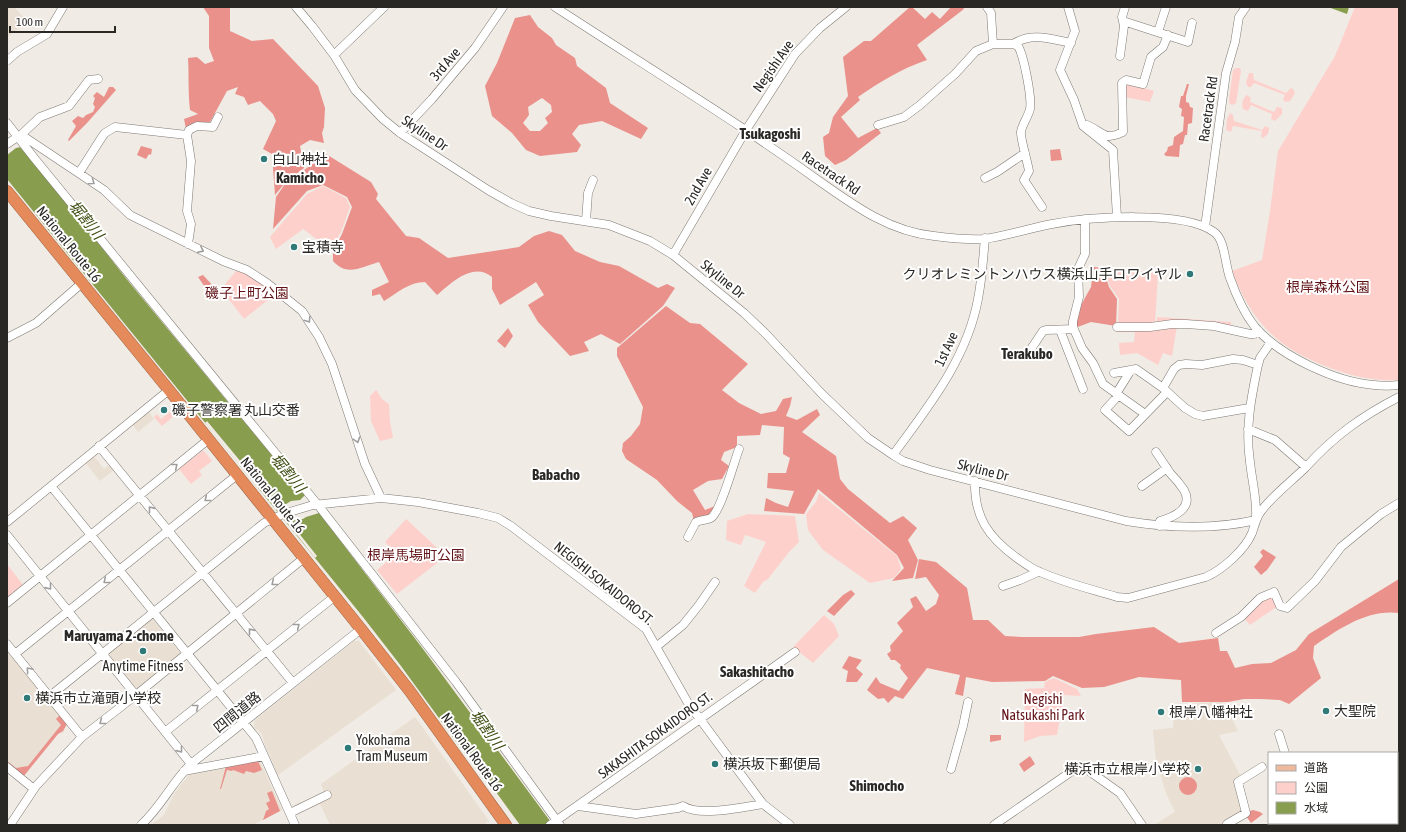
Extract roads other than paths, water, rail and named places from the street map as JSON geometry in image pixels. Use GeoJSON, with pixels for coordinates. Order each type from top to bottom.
{"type":"FeatureCollection","features":[{"type":"Feature","properties":{"kind":"highway","name":"National Route 16"},"geometry":{"type":"LineString","coordinates":[[7,191],[237,475],[276,517],[304,558],[409,690],[506,825]]}},
{"type":"Feature","properties":{"kind":"street"},"geometry":{"type":"LineString","coordinates":[[7,61],[17,52],[48,34],[63,7]]}},
{"type":"Feature","properties":{"kind":"street","name":"Skyline Dr"},"geometry":{"type":"LineString","coordinates":[[296,7],[334,55],[355,90],[383,119],[400,133],[488,190],[511,203],[529,211],[551,216],[609,225],[650,241],[673,255],[744,313],[766,334],[822,394],[868,438],[893,456],[903,461],[1126,521],[1160,526],[1224,526],[1256,520]]}},
{"type":"Feature","properties":{"kind":"street"},"geometry":{"type":"LineString","coordinates":[[334,55],[384,7]]}},
{"type":"Feature","properties":{"kind":"street","name":"3rd Ave"},"geometry":{"type":"LineString","coordinates":[[400,133],[432,99],[475,48],[503,7]]}},
{"type":"Feature","properties":{"kind":"street","name":"Racetrack Rd"},"geometry":{"type":"LineString","coordinates":[[555,7],[746,130],[842,198],[871,215],[913,233],[969,239],[985,238],[1085,218],[1117,217],[1170,219],[1205,227],[1226,73],[1235,42],[1239,17],[1246,7]]}},
{"type":"Feature","properties":{"kind":"street","name":"Negishi Ave"},"geometry":{"type":"LineString","coordinates":[[746,130],[795,54],[820,28],[846,7]]}},
{"type":"Feature","properties":{"kind":"street"},"geometry":{"type":"LineString","coordinates":[[987,7],[991,13],[993,44]]}},
{"type":"Feature","properties":{"kind":"street"},"geometry":{"type":"LineString","coordinates":[[1068,7],[1075,31],[1060,70],[1074,100],[1083,126],[1113,150],[1117,217]]}},
{"type":"Feature","properties":{"kind":"street"},"geometry":{"type":"LineString","coordinates":[[1120,56],[1124,26],[1122,17],[1125,7]]}},
{"type":"Feature","properties":{"kind":"street"},"geometry":{"type":"LineString","coordinates":[[1158,32],[1166,7]]}},
{"type":"Feature","properties":{"kind":"street"},"geometry":{"type":"LineString","coordinates":[[1123,21],[1188,42],[1192,23]]}},
{"type":"Feature","properties":{"kind":"street"},"geometry":{"type":"LineString","coordinates":[[1082,123],[1107,137],[1114,137],[1123,132],[1122,83],[1126,80],[1143,84],[1151,57],[1163,47],[1168,35]]}},
{"type":"Feature","properties":{"kind":"street"},"geometry":{"type":"LineString","coordinates":[[1013,44],[1017,41],[1038,36],[1071,43]]}},
{"type":"Feature","properties":{"kind":"street"},"geometry":{"type":"LineString","coordinates":[[878,125],[904,117],[920,105],[956,74],[976,51],[993,44],[1013,44],[1018,46],[1025,68],[1030,99],[1030,108],[1020,133],[1029,172],[1024,180],[1042,207]]}},
{"type":"Feature","properties":{"kind":"street"},"geometry":{"type":"LineString","coordinates":[[7,144],[40,117],[69,106],[89,80],[98,79]]}},
{"type":"Feature","properties":{"kind":"street"},"geometry":{"type":"LineString","coordinates":[[188,244],[191,224],[187,211],[191,161],[187,135],[189,130],[197,126],[213,127],[218,117]]}},
{"type":"Feature","properties":{"kind":"street"},"geometry":{"type":"LineString","coordinates":[[7,123],[16,138],[316,505],[456,682],[555,823]]}},
{"type":"Feature","properties":{"kind":"street"},"geometry":{"type":"LineString","coordinates":[[79,173],[105,133],[115,127],[187,135]]}},
{"type":"Feature","properties":{"kind":"street","name":"2nd Ave"},"geometry":{"type":"LineString","coordinates":[[673,255],[746,130]]}},
{"type":"Feature","properties":{"kind":"street"},"geometry":{"type":"LineString","coordinates":[[16,138],[23,136],[60,160],[104,190],[130,215],[223,261],[247,270],[268,283],[302,311],[319,337],[332,364],[365,464],[381,498]]}},
{"type":"Feature","properties":{"kind":"street"},"geometry":{"type":"LineString","coordinates":[[985,178],[997,172],[1025,153]]}},
{"type":"Feature","properties":{"kind":"street"},"geometry":{"type":"LineString","coordinates":[[586,221],[588,193],[593,180]]}},
{"type":"Feature","properties":{"kind":"street"},"geometry":{"type":"LineString","coordinates":[[1085,218],[1084,254],[1078,269],[1079,297],[1073,321],[1074,329],[1082,348],[1093,364],[1103,384],[1146,414]]}},
{"type":"Feature","properties":{"kind":"street"},"geometry":{"type":"LineString","coordinates":[[1205,227],[1215,232],[1220,238],[1227,270],[1247,315],[1259,331],[1271,342],[1295,358],[1336,376],[1375,386],[1399,386]]}},
{"type":"Feature","properties":{"kind":"street","name":"1st Ave"},"geometry":{"type":"LineString","coordinates":[[893,456],[940,391],[965,343],[978,300],[985,238]]}},
{"type":"Feature","properties":{"kind":"street"},"geometry":{"type":"LineString","coordinates":[[7,338],[36,322],[82,284]]}},
{"type":"Feature","properties":{"kind":"street"},"geometry":{"type":"LineString","coordinates":[[1117,327],[1150,327],[1186,324],[1214,326],[1250,334],[1254,334],[1259,331]]}},
{"type":"Feature","properties":{"kind":"street"},"geometry":{"type":"LineString","coordinates":[[1031,349],[1043,331],[1074,329]]}},
{"type":"Feature","properties":{"kind":"street"},"geometry":{"type":"LineString","coordinates":[[1060,330],[1083,389]]}},
{"type":"Feature","properties":{"kind":"street"},"geometry":{"type":"LineString","coordinates":[[1256,520],[1250,462],[1248,429],[1249,408],[1258,365],[1262,354],[1271,342]]}},
{"type":"Feature","properties":{"kind":"street"},"geometry":{"type":"LineString","coordinates":[[1131,370],[1117,395],[1105,410],[1129,431],[1146,414],[1165,390],[1174,369],[1179,365],[1202,365],[1233,359],[1243,360],[1258,365]]}},
{"type":"Feature","properties":{"kind":"street"},"geometry":{"type":"LineString","coordinates":[[1114,373],[1136,369],[1165,390],[1185,408],[1195,414],[1203,416],[1249,408]]}},
{"type":"Feature","properties":{"kind":"street"},"geometry":{"type":"LineString","coordinates":[[7,522],[169,390]]}},
{"type":"Feature","properties":{"kind":"street"},"geometry":{"type":"LineString","coordinates":[[975,481],[974,496],[978,511],[985,528],[1002,548],[1038,572],[1117,597],[1128,598],[1206,578],[1222,568],[1245,545],[1252,533],[1256,520],[1263,509],[1317,455],[1354,423],[1399,398]]}},
{"type":"Feature","properties":{"kind":"street"},"geometry":{"type":"LineString","coordinates":[[1248,429],[1276,440],[1306,467]]}},
{"type":"Feature","properties":{"kind":"street"},"geometry":{"type":"LineString","coordinates":[[7,603],[209,439]]}},
{"type":"Feature","properties":{"kind":"street"},"geometry":{"type":"LineString","coordinates":[[99,446],[293,683]]}},
{"type":"Feature","properties":{"kind":"street"},"geometry":{"type":"LineString","coordinates":[[688,537],[696,522],[710,518],[714,514],[720,502],[739,449]]}},
{"type":"Feature","properties":{"kind":"street"},"geometry":{"type":"LineString","coordinates":[[1156,452],[1184,490],[1186,499],[1186,504],[1179,514],[1173,518],[1160,521],[1160,526]]}},
{"type":"Feature","properties":{"kind":"street"},"geometry":{"type":"LineString","coordinates":[[1142,486],[1167,468]]}},
{"type":"Feature","properties":{"kind":"street"},"geometry":{"type":"LineString","coordinates":[[15,654],[237,475]]}},
{"type":"Feature","properties":{"kind":"street"},"geometry":{"type":"LineString","coordinates":[[51,486],[243,724],[256,738],[295,825]]}},
{"type":"Feature","properties":{"kind":"street","name":"NEGISHI SOKAIDORO ST."},"geometry":{"type":"LineString","coordinates":[[50,696],[264,523],[276,517],[316,505],[381,498],[418,502],[498,518],[522,534],[646,629],[688,703],[763,804],[790,825]]}},
{"type":"Feature","properties":{"kind":"street"},"geometry":{"type":"LineString","coordinates":[[1216,633],[1241,616],[1260,598],[1274,592],[1280,606],[1287,608],[1316,581],[1341,546],[1381,514],[1399,503]]}},
{"type":"Feature","properties":{"kind":"street"},"geometry":{"type":"LineString","coordinates":[[7,534],[191,764]]}},
{"type":"Feature","properties":{"kind":"street"},"geometry":{"type":"LineString","coordinates":[[7,823],[10,825],[34,789],[82,737],[304,558]]}},
{"type":"Feature","properties":{"kind":"street"},"geometry":{"type":"LineString","coordinates":[[1003,586],[1038,572]]}},
{"type":"Feature","properties":{"kind":"street"},"geometry":{"type":"LineString","coordinates":[[656,647],[683,625],[715,582]]}},
{"type":"Feature","properties":{"kind":"street"},"geometry":{"type":"LineString","coordinates":[[165,732],[334,596]]}},
{"type":"Feature","properties":{"kind":"street","name":"四間道路"},"geometry":{"type":"LineString","coordinates":[[141,825],[151,815],[191,764],[361,629]]}},
{"type":"Feature","properties":{"kind":"street"},"geometry":{"type":"LineString","coordinates":[[7,644],[82,737]]}},
{"type":"Feature","properties":{"kind":"street","name":"SAKASHITA SOKAIDORO ST."},"geometry":{"type":"LineString","coordinates":[[555,823],[795,652]]}},
{"type":"Feature","properties":{"kind":"street"},"geometry":{"type":"LineString","coordinates":[[951,768],[968,702]]}},
{"type":"Feature","properties":{"kind":"street"},"geometry":{"type":"LineString","coordinates":[[1279,734],[1285,752]]}},
{"type":"Feature","properties":{"kind":"street"},"geometry":{"type":"LineString","coordinates":[[184,771],[264,756]]}},
{"type":"Feature","properties":{"kind":"street"},"geometry":{"type":"LineString","coordinates":[[994,825],[1075,769],[1082,766],[1120,793],[1142,825]]}},
{"type":"Feature","properties":{"kind":"street"},"geometry":{"type":"LineString","coordinates":[[7,767],[34,789]]}},
{"type":"Feature","properties":{"kind":"street"},"geometry":{"type":"LineString","coordinates":[[1227,824],[1246,813],[1238,782],[1262,767]]}},
{"type":"Feature","properties":{"kind":"street"},"geometry":{"type":"LineString","coordinates":[[290,813],[327,795]]}},
{"type":"Feature","properties":{"kind":"street"},"geometry":{"type":"LineString","coordinates":[[578,806],[636,814],[683,806],[688,808],[716,811],[763,804]]}},
{"type":"Feature","properties":{"kind":"water"},"geometry":{"type":"Polygon","coordinates":[[[1328,7],[1349,7],[1347,14],[1328,7]]]}},
{"type":"Feature","properties":{"kind":"water"},"geometry":{"type":"Polygon","coordinates":[[[7,132],[55,188],[129,282],[313,505],[423,649],[553,825],[517,825],[401,666],[363,617],[7,179],[7,132]]]}},
{"type":"Feature","properties":{"kind":"place","name":"白山神社"},"geometry":{"type":"Point","coordinates":[264,159]}},
{"type":"Feature","properties":{"kind":"place","name":"宝積寺"},"geometry":{"type":"Point","coordinates":[294,247]}},
{"type":"Feature","properties":{"kind":"place","name":"クリオレミントンハウス横浜山手ロワイヤル"},"geometry":{"type":"Point","coordinates":[1190,274]}},
{"type":"Feature","properties":{"kind":"place","name":"磯子警察署 丸山交番"},"geometry":{"type":"Point","coordinates":[164,410]}},
{"type":"Feature","properties":{"kind":"place","name":"Anytime Fitness"},"geometry":{"type":"Point","coordinates":[143,651]}},
{"type":"Feature","properties":{"kind":"place","name":"横浜市立滝頭小学校"},"geometry":{"type":"Point","coordinates":[27,698]}},
{"type":"Feature","properties":{"kind":"place","name":"大聖院"},"geometry":{"type":"Point","coordinates":[1326,711]}},
{"type":"Feature","properties":{"kind":"place","name":"根岸八幡神社"},"geometry":{"type":"Point","coordinates":[1161,712]}},
{"type":"Feature","properties":{"kind":"place","name":"Yokohama Tram Museum"},"geometry":{"type":"Point","coordinates":[348,748]}},
{"type":"Feature","properties":{"kind":"place","name":"横浜坂下郵便局"},"geometry":{"type":"Point","coordinates":[715,764]}},
{"type":"Feature","properties":{"kind":"place","name":"横浜市立根岸小学校"},"geometry":{"type":"Point","coordinates":[1198,769]}},
{"type":"Feature","properties":{"kind":"district","name":"Tsukagoshi"},"geometry":{"type":"Point","coordinates":[770,134]}},
{"type":"Feature","properties":{"kind":"district","name":"Kamicho"},"geometry":{"type":"Point","coordinates":[300,178]}},
{"type":"Feature","properties":{"kind":"district","name":"Terakubo"},"geometry":{"type":"Point","coordinates":[1027,354]}},
{"type":"Feature","properties":{"kind":"district","name":"Babacho"},"geometry":{"type":"Point","coordinates":[556,475]}},
{"type":"Feature","properties":{"kind":"district","name":"Maruyama 2-chome"},"geometry":{"type":"Point","coordinates":[119,636]}},
{"type":"Feature","properties":{"kind":"district","name":"Sakashitacho"},"geometry":{"type":"Point","coordinates":[757,672]}},
{"type":"Feature","properties":{"kind":"district","name":"Shimocho"},"geometry":{"type":"Point","coordinates":[877,786]}},
{"type":"Feature","properties":{"kind":"water label","name":"堀割川"},"geometry":{"type":"Point","coordinates":[86,220]}},
{"type":"Feature","properties":{"kind":"water label","name":"堀割川"},"geometry":{"type":"Point","coordinates":[288,473]}},
{"type":"Feature","properties":{"kind":"water label","name":"堀割川"},"geometry":{"type":"Point","coordinates":[487,730]}},
{"type":"Feature","properties":{"kind":"park label","name":"根岸森林公園"},"geometry":{"type":"Point","coordinates":[1328,287]}},
{"type":"Feature","properties":{"kind":"park label","name":"磯子上町公園"},"geometry":{"type":"Point","coordinates":[247,293]}},
{"type":"Feature","properties":{"kind":"park label","name":"根岸馬場町公園"},"geometry":{"type":"Point","coordinates":[416,555]}},
{"type":"Feature","properties":{"kind":"park label","name":"Negishi Natsukashi Park"},"geometry":{"type":"Point","coordinates":[1043,708]}}]}
